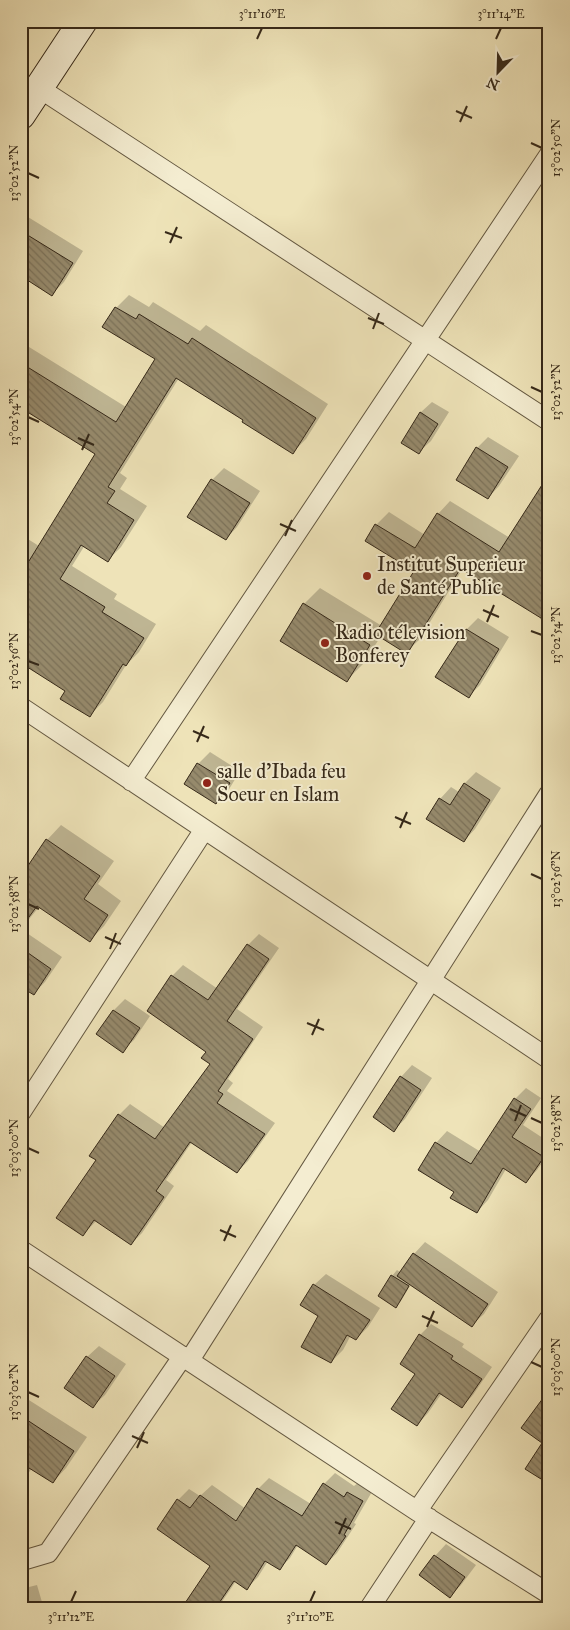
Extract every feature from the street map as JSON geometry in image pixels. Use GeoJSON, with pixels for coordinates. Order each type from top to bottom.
{"type":"FeatureCollection","features":[{"type":"Feature","properties":{"kind":"main road"},"geometry":{"type":"LineString","coordinates":[[21,115],[83,21]]}},
{"type":"Feature","properties":{"kind":"street"},"geometry":{"type":"LineString","coordinates":[[39,88],[549,421]]}},
{"type":"Feature","properties":{"kind":"street"},"geometry":{"type":"LineString","coordinates":[[131,781],[549,155]]}},
{"type":"Feature","properties":{"kind":"street"},"geometry":{"type":"LineString","coordinates":[[21,707],[549,1059]]}},
{"type":"Feature","properties":{"kind":"street"},"geometry":{"type":"LineString","coordinates":[[21,1561],[48,1553],[186,1359],[549,794]]}},
{"type":"Feature","properties":{"kind":"street"},"geometry":{"type":"LineString","coordinates":[[21,1112],[204,830]]}},
{"type":"Feature","properties":{"kind":"street"},"geometry":{"type":"LineString","coordinates":[[21,1250],[423,1515],[549,1594]]}},
{"type":"Feature","properties":{"kind":"street"},"geometry":{"type":"LineString","coordinates":[[369,1609],[423,1515],[549,1319]]}},
{"type":"Feature","properties":{"kind":"building"},"geometry":{"type":"Polygon","coordinates":[[[21,231],[73,263],[52,296],[21,276],[21,231]]]}},
{"type":"Feature","properties":{"kind":"building"},"geometry":{"type":"Polygon","coordinates":[[[115,307],[136,319],[139,314],[188,344],[192,338],[316,418],[293,454],[176,378],[108,487],[115,491],[107,503],[134,520],[108,562],[81,545],[60,579],[105,607],[102,612],[144,638],[126,666],[123,664],[90,717],[60,699],[65,691],[21,663],[21,556],[29,561],[95,454],[21,408],[21,363],[116,422],[155,359],[102,327],[115,307]]]}},
{"type":"Feature","properties":{"kind":"building"},"geometry":{"type":"Polygon","coordinates":[[[420,412],[438,424],[419,454],[401,443],[420,412]]]}},
{"type":"Feature","properties":{"kind":"building"},"geometry":{"type":"Polygon","coordinates":[[[476,447],[508,467],[488,499],[456,480],[476,447]]]}},
{"type":"Feature","properties":{"kind":"building"},"geometry":{"type":"Polygon","coordinates":[[[549,474],[549,623],[463,570],[459,571],[407,654],[375,634],[414,571],[365,541],[375,524],[415,548],[437,513],[499,552],[549,474]]]}},
{"type":"Feature","properties":{"kind":"building"},"geometry":{"type":"Polygon","coordinates":[[[211,479],[250,503],[226,540],[187,517],[211,479]]]}},
{"type":"Feature","properties":{"kind":"building","name":"Radio télevision Bonferey"},"geometry":{"type":"Polygon","coordinates":[[[303,603],[370,645],[347,682],[280,641],[303,603]]]}},
{"type":"Feature","properties":{"kind":"building"},"geometry":{"type":"Polygon","coordinates":[[[466,629],[499,649],[469,698],[435,677],[466,629]]]}},
{"type":"Feature","properties":{"kind":"building","name":"salle d'Ibada feu Soeur en Islam"},"geometry":{"type":"Polygon","coordinates":[[[197,763],[230,783],[216,804],[184,784],[197,763]]]}},
{"type":"Feature","properties":{"kind":"building"},"geometry":{"type":"Polygon","coordinates":[[[464,783],[490,800],[464,842],[426,819],[439,798],[450,805],[464,783]]]}},
{"type":"Feature","properties":{"kind":"building"},"geometry":{"type":"Polygon","coordinates":[[[46,839],[100,876],[84,899],[108,915],[90,942],[37,906],[21,928],[21,876],[46,839]]]}},
{"type":"Feature","properties":{"kind":"building"},"geometry":{"type":"Polygon","coordinates":[[[247,944],[269,959],[227,1021],[253,1039],[218,1091],[223,1094],[217,1103],[265,1134],[237,1173],[190,1142],[156,1191],[164,1197],[131,1245],[94,1220],[83,1236],[56,1218],[96,1160],[89,1156],[118,1114],[155,1139],[210,1064],[201,1058],[206,1052],[147,1011],[171,975],[208,1000],[247,944]]]}},
{"type":"Feature","properties":{"kind":"building"},"geometry":{"type":"Polygon","coordinates":[[[21,948],[51,969],[34,995],[21,987],[21,948]]]}},
{"type":"Feature","properties":{"kind":"building"},"geometry":{"type":"Polygon","coordinates":[[[113,1010],[140,1028],[123,1053],[96,1034],[113,1010]]]}},
{"type":"Feature","properties":{"kind":"building"},"geometry":{"type":"Polygon","coordinates":[[[400,1076],[421,1090],[394,1132],[373,1117],[400,1076]]]}},
{"type":"Feature","properties":{"kind":"building"},"geometry":{"type":"Polygon","coordinates":[[[514,1098],[531,1109],[512,1137],[544,1157],[526,1183],[503,1168],[477,1213],[450,1198],[454,1192],[418,1170],[435,1142],[471,1164],[514,1098]]]}},
{"type":"Feature","properties":{"kind":"building"},"geometry":{"type":"Polygon","coordinates":[[[413,1253],[488,1304],[472,1327],[397,1276],[413,1253]]]}},
{"type":"Feature","properties":{"kind":"building"},"geometry":{"type":"Polygon","coordinates":[[[391,1275],[409,1286],[396,1308],[378,1296],[391,1275]]]}},
{"type":"Feature","properties":{"kind":"building"},"geometry":{"type":"Polygon","coordinates":[[[313,1284],[370,1320],[356,1340],[347,1335],[331,1363],[301,1347],[318,1316],[300,1305],[313,1284]]]}},
{"type":"Feature","properties":{"kind":"building"},"geometry":{"type":"Polygon","coordinates":[[[419,1334],[453,1356],[451,1359],[482,1379],[462,1408],[439,1393],[417,1426],[391,1409],[415,1374],[400,1364],[419,1334]]]}},
{"type":"Feature","properties":{"kind":"building"},"geometry":{"type":"Polygon","coordinates":[[[86,1356],[115,1376],[93,1408],[64,1388],[86,1356]]]}},
{"type":"Feature","properties":{"kind":"building"},"geometry":{"type":"Polygon","coordinates":[[[549,1390],[549,1484],[525,1469],[542,1443],[521,1428],[549,1390]]]}},
{"type":"Feature","properties":{"kind":"building"},"geometry":{"type":"Polygon","coordinates":[[[21,1416],[74,1451],[53,1483],[21,1463],[21,1416]]]}},
{"type":"Feature","properties":{"kind":"building"},"geometry":{"type":"Polygon","coordinates":[[[323,1483],[344,1497],[347,1492],[363,1501],[344,1535],[346,1536],[326,1565],[296,1545],[280,1570],[265,1561],[247,1590],[234,1581],[215,1609],[181,1609],[210,1566],[157,1529],[177,1499],[190,1508],[200,1495],[236,1521],[257,1488],[302,1516],[323,1483]]]}},
{"type":"Feature","properties":{"kind":"building"},"geometry":{"type":"Polygon","coordinates":[[[434,1555],[465,1577],[450,1598],[419,1575],[434,1555]]]}},
{"type":"Feature","properties":{"kind":"place","name":"Institut Superieur de Santé Public"},"geometry":{"type":"Point","coordinates":[367,576]}},
{"type":"Feature","properties":{"kind":"place","name":"Radio télevision Bonferey"},"geometry":{"type":"Point","coordinates":[325,643]}},
{"type":"Feature","properties":{"kind":"place","name":"salle d'Ibada feu Soeur en Islam"},"geometry":{"type":"Point","coordinates":[207,783]}}]}
